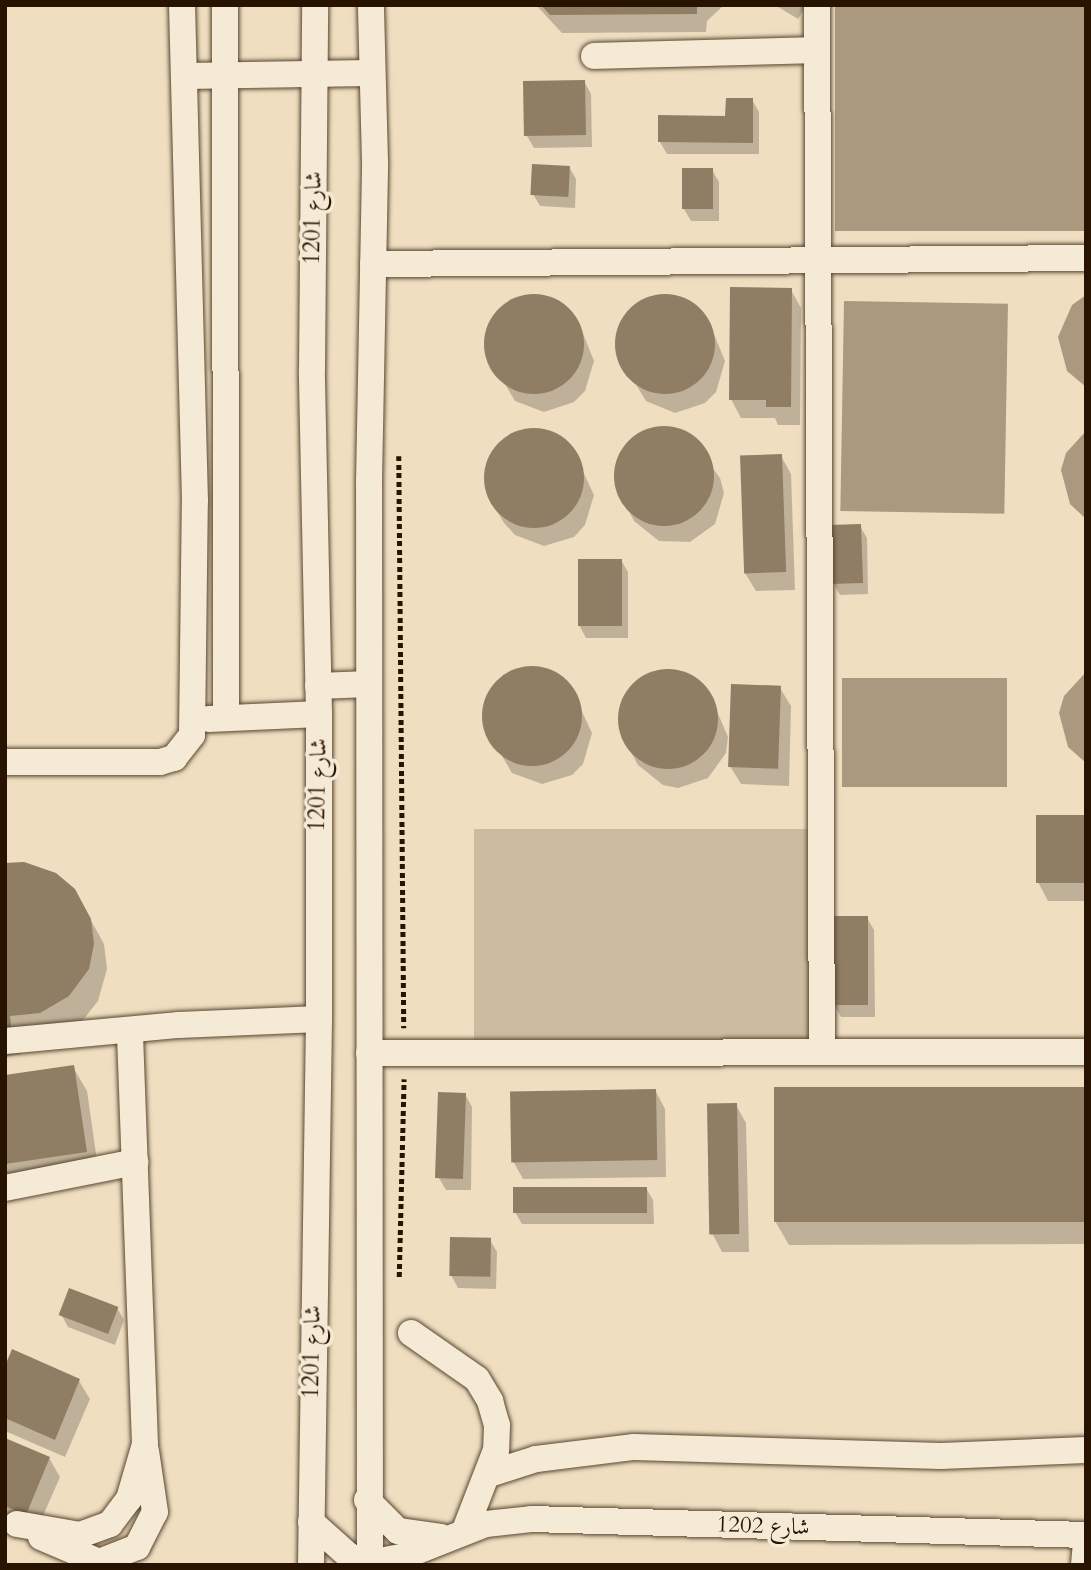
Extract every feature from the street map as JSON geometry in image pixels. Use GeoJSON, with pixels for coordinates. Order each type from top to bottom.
{"type":"FeatureCollection","features":[{"type":"Feature","properties":{"kind":"street"},"geometry":{"type":"LineString","coordinates":[[5,762],[160,762],[185,748],[193,720],[195,501],[182,5]]}},
{"type":"Feature","properties":{"kind":"street"},"geometry":{"type":"LineString","coordinates":[[225,5],[226,718]]}},
{"type":"Feature","properties":{"kind":"street","name":"شارع 1201"},"geometry":{"type":"LineString","coordinates":[[311,1565],[319,1019],[319,714],[312,370],[315,5]]}},
{"type":"Feature","properties":{"kind":"street"},"geometry":{"type":"LineString","coordinates":[[310,1521],[349,1556],[370,1564],[367,1500],[373,264],[371,5]]}},
{"type":"Feature","properties":{"kind":"street"},"geometry":{"type":"LineString","coordinates":[[817,5],[816,260],[822,1052]]}},
{"type":"Feature","properties":{"kind":"street"},"geometry":{"type":"LineString","coordinates":[[594,57],[816,50]]}},
{"type":"Feature","properties":{"kind":"street"},"geometry":{"type":"LineString","coordinates":[[184,76],[371,73]]}},
{"type":"Feature","properties":{"kind":"street"},"geometry":{"type":"LineString","coordinates":[[373,264],[1086,258]]}},
{"type":"Feature","properties":{"kind":"street"},"geometry":{"type":"LineString","coordinates":[[318,686],[369,684]]}},
{"type":"Feature","properties":{"kind":"street"},"geometry":{"type":"LineString","coordinates":[[193,720],[319,714]]}},
{"type":"Feature","properties":{"kind":"street"},"geometry":{"type":"LineString","coordinates":[[5,1041],[130,1030],[319,1019]]}},
{"type":"Feature","properties":{"kind":"street"},"geometry":{"type":"LineString","coordinates":[[11,1521],[85,1559],[113,1560],[137,1548],[155,1512],[144,1441],[130,1030]]}},
{"type":"Feature","properties":{"kind":"street"},"geometry":{"type":"LineString","coordinates":[[369,1054],[1086,1052]]}},
{"type":"Feature","properties":{"kind":"street"},"geometry":{"type":"LineString","coordinates":[[5,1188],[135,1163]]}},
{"type":"Feature","properties":{"kind":"street"},"geometry":{"type":"LineString","coordinates":[[411,1332],[458,1363],[490,1401],[497,1425],[496,1450],[489,1474],[454,1533]]}},
{"type":"Feature","properties":{"kind":"street"},"geometry":{"type":"LineString","coordinates":[[11,1521],[80,1535],[110,1524],[129,1499],[144,1441]]}},
{"type":"Feature","properties":{"kind":"street"},"geometry":{"type":"LineString","coordinates":[[489,1474],[536,1459],[635,1447],[941,1456],[1086,1450]]}},
{"type":"Feature","properties":{"kind":"street","name":"شارع 1202"},"geometry":{"type":"LineString","coordinates":[[367,1500],[398,1531],[420,1538],[531,1519],[1086,1535]]}},
{"type":"Feature","properties":{"kind":"street","name":"شارع 1202"},"geometry":{"type":"LineString","coordinates":[[370,1564],[405,1556],[454,1533]]}},
{"type":"Feature","properties":{"kind":"street"},"geometry":{"type":"LineString","coordinates":[[1084,1565],[1086,1541]]}},
{"type":"Feature","properties":{"kind":"path"},"geometry":{"type":"LineString","coordinates":[[399,447],[404,1053],[399,1289]]}},
{"type":"Feature","properties":{"kind":"shaded area"},"geometry":{"type":"Polygon","coordinates":[[[835,5],[1086,5],[1086,231],[835,231],[835,5]]]}},
{"type":"Feature","properties":{"kind":"shaded area"},"geometry":{"type":"Polygon","coordinates":[[[1086,295],[1086,387],[1067,371],[1058,337],[1072,305],[1086,295]]]}},
{"type":"Feature","properties":{"kind":"shaded area"},"geometry":{"type":"Polygon","coordinates":[[[844,301],[1008,304],[1004,514],[840,511],[844,301]]]}},
{"type":"Feature","properties":{"kind":"shaded area"},"geometry":{"type":"Polygon","coordinates":[[[1086,431],[1086,519],[1070,504],[1061,470],[1066,453],[1086,431]]]}},
{"type":"Feature","properties":{"kind":"shaded area"},"geometry":{"type":"Polygon","coordinates":[[[1086,672],[1086,763],[1068,747],[1059,713],[1064,696],[1086,672]]]}},
{"type":"Feature","properties":{"kind":"shaded area"},"geometry":{"type":"Polygon","coordinates":[[[842,678],[1007,678],[1007,787],[842,787],[842,678]]]}},
{"type":"Feature","properties":{"kind":"shaded area"},"geometry":{"type":"Polygon","coordinates":[[[474,829],[817,829],[817,1042],[474,1042],[474,829]]]}},
{"type":"Feature","properties":{"kind":"building"},"geometry":{"type":"Polygon","coordinates":[[[541,5],[697,5],[697,14],[550,15],[541,5]]]}},
{"type":"Feature","properties":{"kind":"building"},"geometry":{"type":"Polygon","coordinates":[[[585,80],[586,135],[524,136],[523,81],[585,80]]]}},
{"type":"Feature","properties":{"kind":"building"},"geometry":{"type":"Polygon","coordinates":[[[726,98],[753,98],[753,143],[658,142],[658,115],[725,116],[726,98]]]}},
{"type":"Feature","properties":{"kind":"building"},"geometry":{"type":"Polygon","coordinates":[[[532,164],[570,166],[568,197],[530,195],[532,164]]]}},
{"type":"Feature","properties":{"kind":"building"},"geometry":{"type":"Polygon","coordinates":[[[682,168],[713,168],[713,209],[682,209],[682,168]]]}},
{"type":"Feature","properties":{"kind":"building"},"geometry":{"type":"Polygon","coordinates":[[[730,287],[792,288],[791,407],[766,407],[766,400],[729,400],[730,287]]]}},
{"type":"Feature","properties":{"kind":"building"},"geometry":{"type":"Polygon","coordinates":[[[534,294],[562,302],[576,316],[584,344],[576,372],[562,386],[534,394],[506,386],[492,372],[484,344],[492,316],[506,302],[534,294]]]}},
{"type":"Feature","properties":{"kind":"building"},"geometry":{"type":"Polygon","coordinates":[[[665,294],[693,302],[707,316],[715,344],[707,372],[693,386],[665,394],[637,386],[623,372],[615,344],[623,316],[637,302],[665,294]]]}},
{"type":"Feature","properties":{"kind":"building"},"geometry":{"type":"Polygon","coordinates":[[[664,426],[692,434],[706,448],[714,476],[706,504],[692,518],[664,526],[636,518],[622,504],[614,476],[622,448],[636,434],[664,426]]]}},
{"type":"Feature","properties":{"kind":"building"},"geometry":{"type":"Polygon","coordinates":[[[534,428],[562,436],[576,450],[584,478],[576,506],[562,520],[534,528],[506,520],[492,506],[484,478],[492,450],[506,436],[534,428]]]}},
{"type":"Feature","properties":{"kind":"building"},"geometry":{"type":"Polygon","coordinates":[[[782,454],[786,572],[744,573],[740,455],[782,454]]]}},
{"type":"Feature","properties":{"kind":"building"},"geometry":{"type":"Polygon","coordinates":[[[861,524],[863,583],[831,584],[829,525],[861,524]]]}},
{"type":"Feature","properties":{"kind":"building"},"geometry":{"type":"Polygon","coordinates":[[[578,559],[622,559],[622,626],[578,626],[578,559]]]}},
{"type":"Feature","properties":{"kind":"building"},"geometry":{"type":"Polygon","coordinates":[[[532,666],[560,674],[574,688],[582,716],[574,744],[560,758],[532,766],[504,758],[490,744],[482,716],[490,688],[504,674],[532,666]]]}},
{"type":"Feature","properties":{"kind":"building"},"geometry":{"type":"Polygon","coordinates":[[[668,669],[696,677],[710,691],[718,719],[710,747],[696,761],[668,769],[640,761],[626,747],[618,719],[626,691],[640,677],[668,669]]]}},
{"type":"Feature","properties":{"kind":"building"},"geometry":{"type":"Polygon","coordinates":[[[731,684],[781,686],[778,769],[728,767],[731,684]]]}},
{"type":"Feature","properties":{"kind":"building"},"geometry":{"type":"Polygon","coordinates":[[[1036,815],[1086,815],[1086,883],[1036,883],[1036,815]]]}},
{"type":"Feature","properties":{"kind":"building"},"geometry":{"type":"Polygon","coordinates":[[[24,862],[56,873],[75,889],[91,919],[94,944],[89,969],[69,996],[40,1013],[10,1016],[12,1035],[5,1037],[5,863],[24,862]]]}},
{"type":"Feature","properties":{"kind":"building"},"geometry":{"type":"Polygon","coordinates":[[[831,916],[868,916],[868,1005],[831,1005],[831,916]]]}},
{"type":"Feature","properties":{"kind":"building"},"geometry":{"type":"Polygon","coordinates":[[[74,1065],[87,1152],[5,1164],[5,1075],[74,1065]]]}},
{"type":"Feature","properties":{"kind":"building"},"geometry":{"type":"Polygon","coordinates":[[[774,1087],[1086,1087],[1086,1222],[774,1222],[774,1087]]]}},
{"type":"Feature","properties":{"kind":"building"},"geometry":{"type":"Polygon","coordinates":[[[656,1089],[657,1160],[511,1163],[510,1092],[656,1089]]]}},
{"type":"Feature","properties":{"kind":"building"},"geometry":{"type":"Polygon","coordinates":[[[438,1092],[466,1093],[463,1179],[435,1178],[438,1092]]]}},
{"type":"Feature","properties":{"kind":"building"},"geometry":{"type":"Polygon","coordinates":[[[737,1103],[739,1234],[709,1235],[707,1104],[737,1103]]]}},
{"type":"Feature","properties":{"kind":"building"},"geometry":{"type":"Polygon","coordinates":[[[513,1187],[647,1187],[647,1213],[513,1213],[513,1187]]]}},
{"type":"Feature","properties":{"kind":"building"},"geometry":{"type":"Polygon","coordinates":[[[450,1237],[491,1238],[490,1277],[449,1276],[450,1237]]]}},
{"type":"Feature","properties":{"kind":"building"},"geometry":{"type":"Polygon","coordinates":[[[69,1288],[118,1307],[108,1334],[59,1315],[69,1288]]]}},
{"type":"Feature","properties":{"kind":"building"},"geometry":{"type":"Polygon","coordinates":[[[12,1349],[80,1379],[55,1440],[5,1418],[5,1366],[12,1349]]]}},
{"type":"Feature","properties":{"kind":"building"},"geometry":{"type":"Polygon","coordinates":[[[5,1438],[50,1457],[26,1515],[5,1506],[5,1438]]]}}]}
